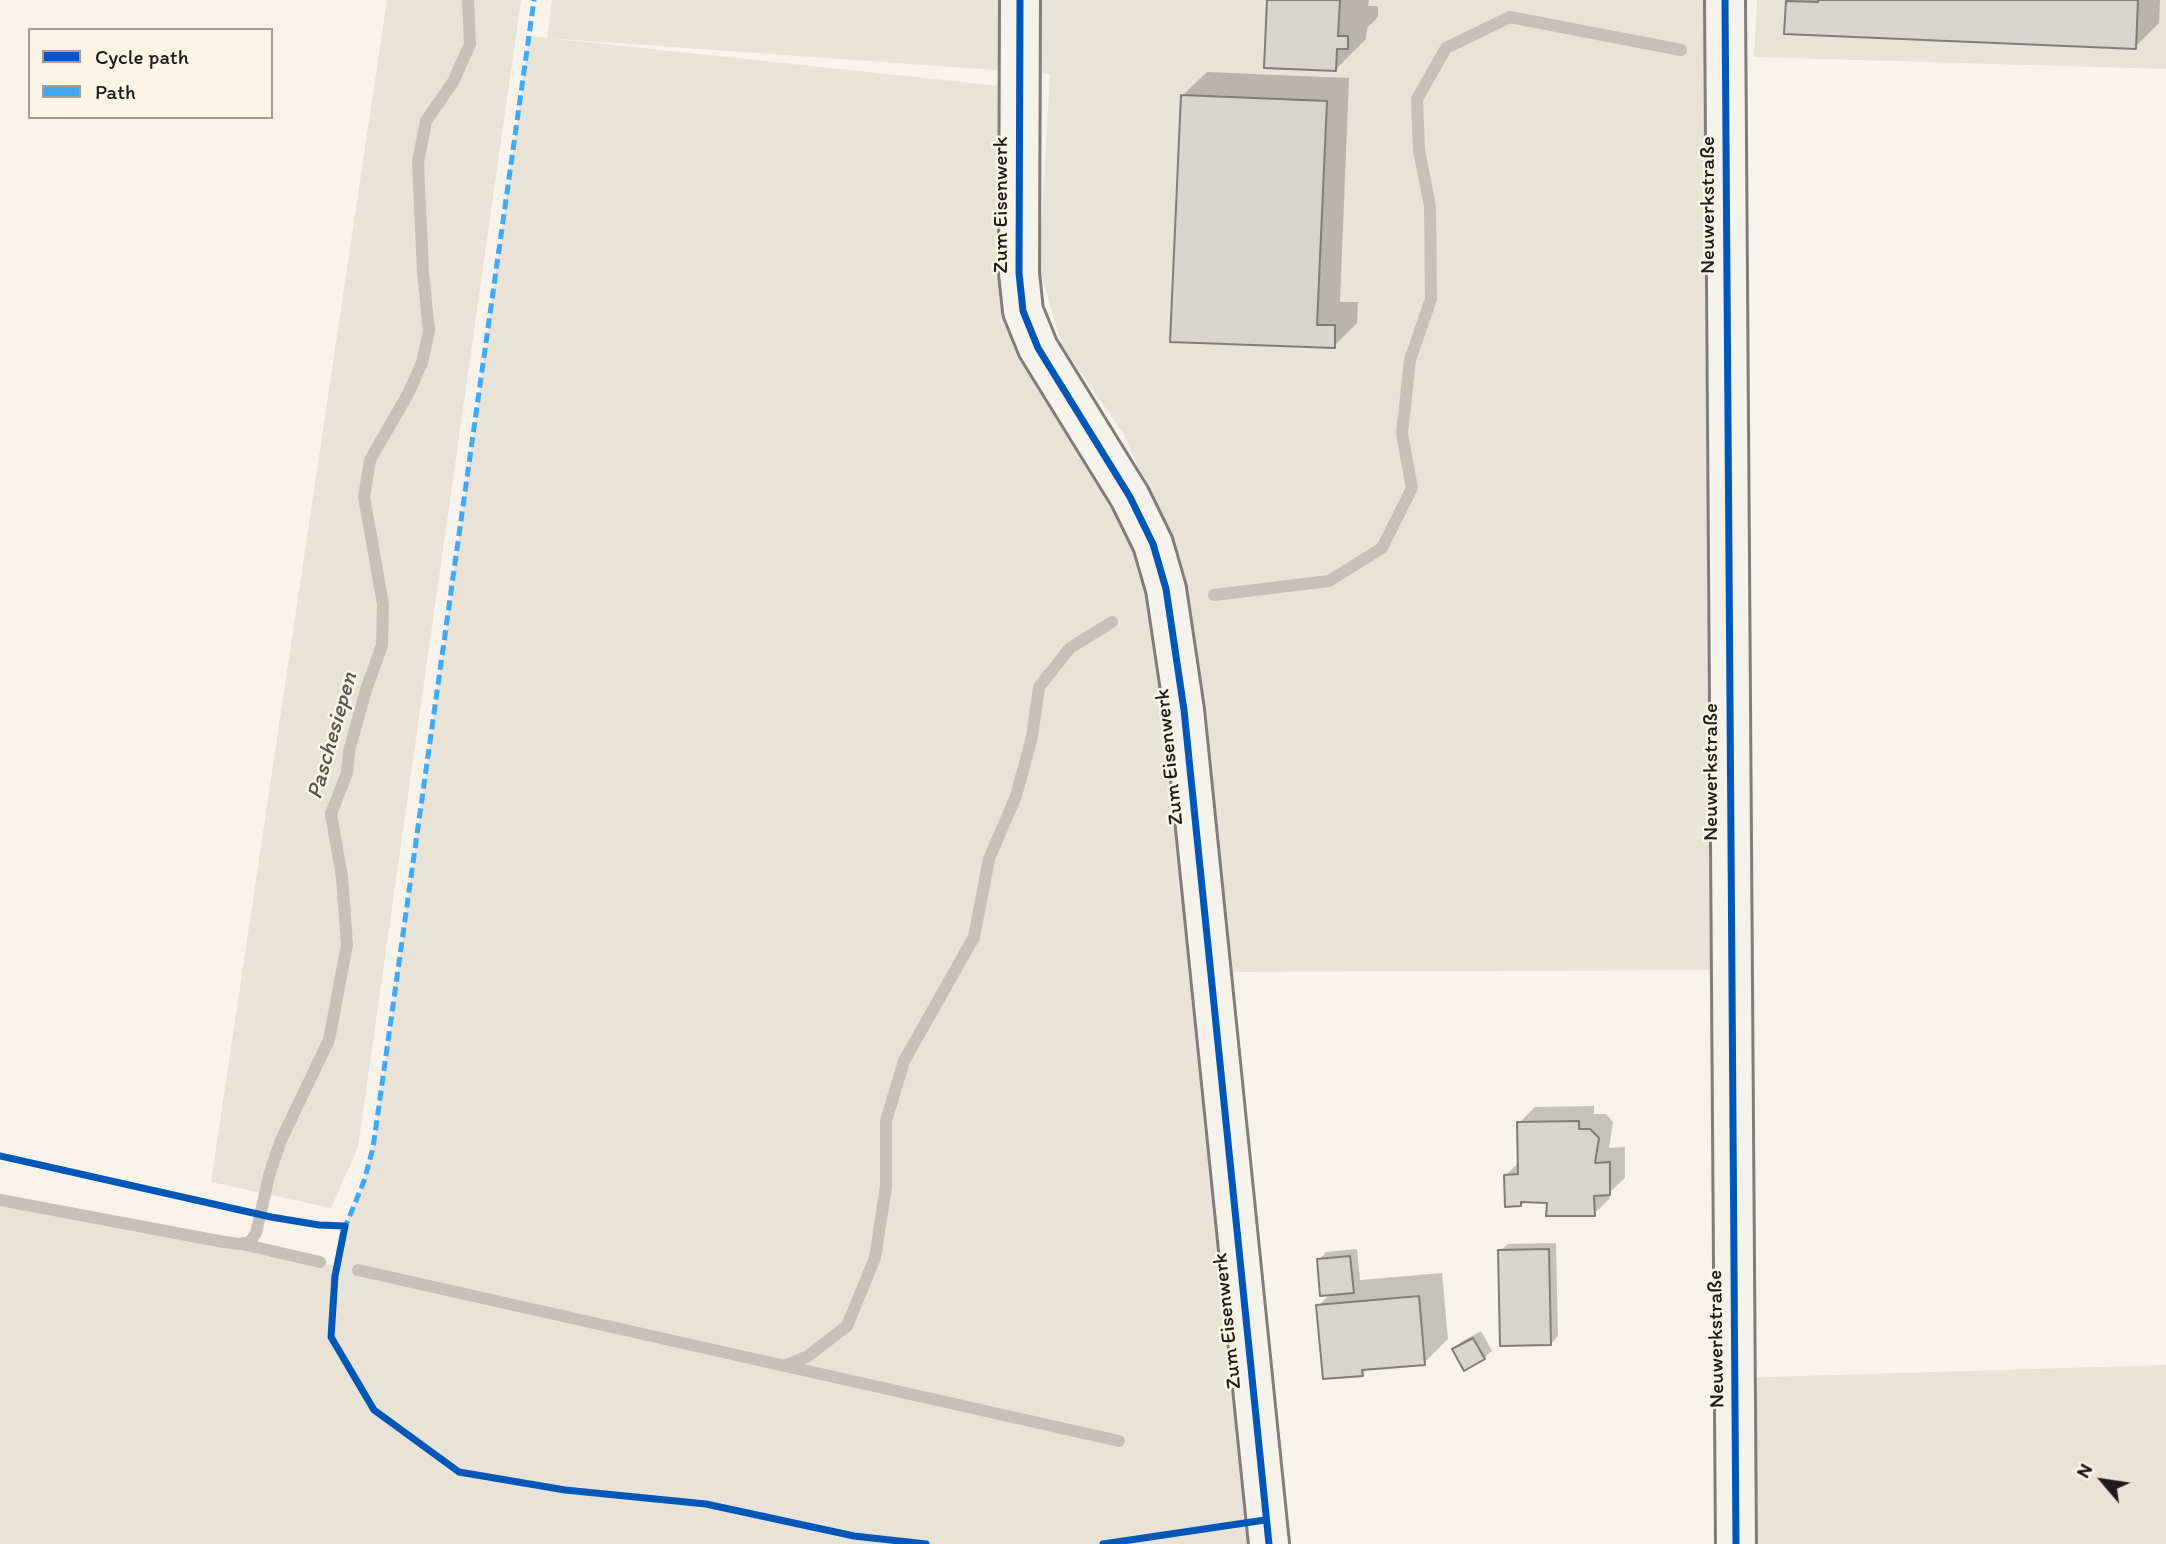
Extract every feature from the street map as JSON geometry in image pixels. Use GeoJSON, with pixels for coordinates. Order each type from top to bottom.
{"type":"FeatureCollection","features":[{"type":"Feature","properties":{"kind":"street","name":"Zum Eisenwerk"},"geometry":{"type":"LineString","coordinates":[[1020,0],[1019,273],[1023,311],[1038,348],[1130,497],[1153,544],[1166,589],[1184,710],[1269,1544]]}},
{"type":"Feature","properties":{"kind":"street","name":"Neuwerkstraße"},"geometry":{"type":"LineString","coordinates":[[1725,0],[1736,1544]]}},
{"type":"Feature","properties":{"kind":"shaded area"},"geometry":{"type":"Polygon","coordinates":[[[387,0],[521,0],[358,1147],[331,1208],[211,1182],[387,0]]]}},
{"type":"Feature","properties":{"kind":"shaded area"},"geometry":{"type":"Polygon","coordinates":[[[552,0],[1369,0],[1369,490],[1180,559],[1123,433],[1062,346],[1039,268],[1050,74],[547,38],[552,0]]]}},
{"type":"Feature","properties":{"kind":"shaded area"},"geometry":{"type":"Polygon","coordinates":[[[1369,0],[1725,0],[1731,970],[1210,972],[1269,1544],[0,1544],[0,1200],[337,1266],[345,1226],[364,1181],[373,1148],[529,36],[1019,88],[1019,273],[1131,497],[1369,490],[1369,0]]]}},
{"type":"Feature","properties":{"kind":"shaded area"},"geometry":{"type":"Polygon","coordinates":[[[1757,0],[2166,0],[2166,69],[1754,57],[1757,0]]]}},
{"type":"Feature","properties":{"kind":"shaded area"},"geometry":{"type":"Polygon","coordinates":[[[2166,1365],[2166,1544],[1736,1544],[1735,1378],[2166,1365]]]}},
{"type":"Feature","properties":{"kind":"building"},"geometry":{"type":"Polygon","coordinates":[[[1267,0],[1340,0],[1338,36],[1348,36],[1348,49],[1337,49],[1336,71],[1264,68],[1267,0]]]}},
{"type":"Feature","properties":{"kind":"building"},"geometry":{"type":"Polygon","coordinates":[[[2138,0],[2136,49],[1784,34],[1786,1],[2138,0]]]}},
{"type":"Feature","properties":{"kind":"building"},"geometry":{"type":"Polygon","coordinates":[[[1181,95],[1327,101],[1317,325],[1335,325],[1335,348],[1170,342],[1181,95]]]}},
{"type":"Feature","properties":{"kind":"building"},"geometry":{"type":"Polygon","coordinates":[[[1579,1121],[1579,1129],[1590,1129],[1599,1138],[1595,1163],[1610,1162],[1610,1195],[1594,1196],[1595,1216],[1546,1216],[1547,1203],[1521,1202],[1521,1206],[1505,1207],[1504,1175],[1518,1174],[1517,1122],[1579,1121]]]}},
{"type":"Feature","properties":{"kind":"building"},"geometry":{"type":"Polygon","coordinates":[[[1549,1249],[1551,1345],[1500,1346],[1498,1250],[1549,1249]]]}},
{"type":"Feature","properties":{"kind":"building"},"geometry":{"type":"Polygon","coordinates":[[[1350,1256],[1354,1293],[1320,1296],[1317,1259],[1350,1256]]]}},
{"type":"Feature","properties":{"kind":"building"},"geometry":{"type":"Polygon","coordinates":[[[1419,1296],[1425,1365],[1362,1370],[1363,1376],[1323,1379],[1316,1305],[1419,1296]]]}},
{"type":"Feature","properties":{"kind":"building"},"geometry":{"type":"Polygon","coordinates":[[[1473,1338],[1485,1359],[1464,1371],[1452,1349],[1473,1338]]]}},
{"type":"Feature","properties":{"kind":"waterway","name":"Paschesiepen"},"geometry":{"type":"LineString","coordinates":[[0,1200],[239,1244],[250,1242],[256,1233],[270,1172],[281,1140],[329,1040],[347,945],[342,877],[331,814],[347,773],[349,751],[382,645],[383,604],[364,497],[370,460],[408,394],[422,363],[429,331],[423,272],[418,162],[426,121],[453,82],[470,44],[468,0]]}},
{"type":"Feature","properties":{"kind":"waterway"},"geometry":{"type":"LineString","coordinates":[[1214,595],[1329,581],[1382,548],[1412,488],[1402,434],[1410,360],[1431,299],[1430,206],[1419,150],[1417,99],[1446,48],[1510,17],[1681,50]]}},
{"type":"Feature","properties":{"kind":"waterway"},"geometry":{"type":"LineString","coordinates":[[784,1366],[808,1356],[847,1326],[875,1258],[886,1186],[886,1121],[904,1061],[974,937],[989,859],[1016,796],[1032,737],[1039,687],[1070,648],[1112,622]]}},
{"type":"Feature","properties":{"kind":"waterway"},"geometry":{"type":"LineString","coordinates":[[242,1244],[320,1262]]}},
{"type":"Feature","properties":{"kind":"waterway"},"geometry":{"type":"LineString","coordinates":[[358,1270],[1119,1441]]}},
{"type":"Feature","properties":{"kind":"marked path"},"geometry":{"type":"LineString","coordinates":[[344,1230],[364,1181],[373,1148],[534,0]]}},
{"type":"Feature","properties":{"kind":"cycle path"},"geometry":{"type":"LineString","coordinates":[[1020,0],[1019,273],[1023,311],[1038,348],[1130,497],[1153,544],[1166,589],[1184,710],[1269,1544]]}},
{"type":"Feature","properties":{"kind":"cycle path"},"geometry":{"type":"LineString","coordinates":[[1725,0],[1736,1544]]}},
{"type":"Feature","properties":{"kind":"cycle path"},"geometry":{"type":"LineString","coordinates":[[0,1156],[271,1217],[319,1225],[345,1226],[335,1276],[331,1337],[374,1410],[459,1472],[565,1490],[706,1504],[854,1536],[926,1544]]}},
{"type":"Feature","properties":{"kind":"cycle path"},"geometry":{"type":"LineString","coordinates":[[1103,1544],[1265,1520]]}}]}
